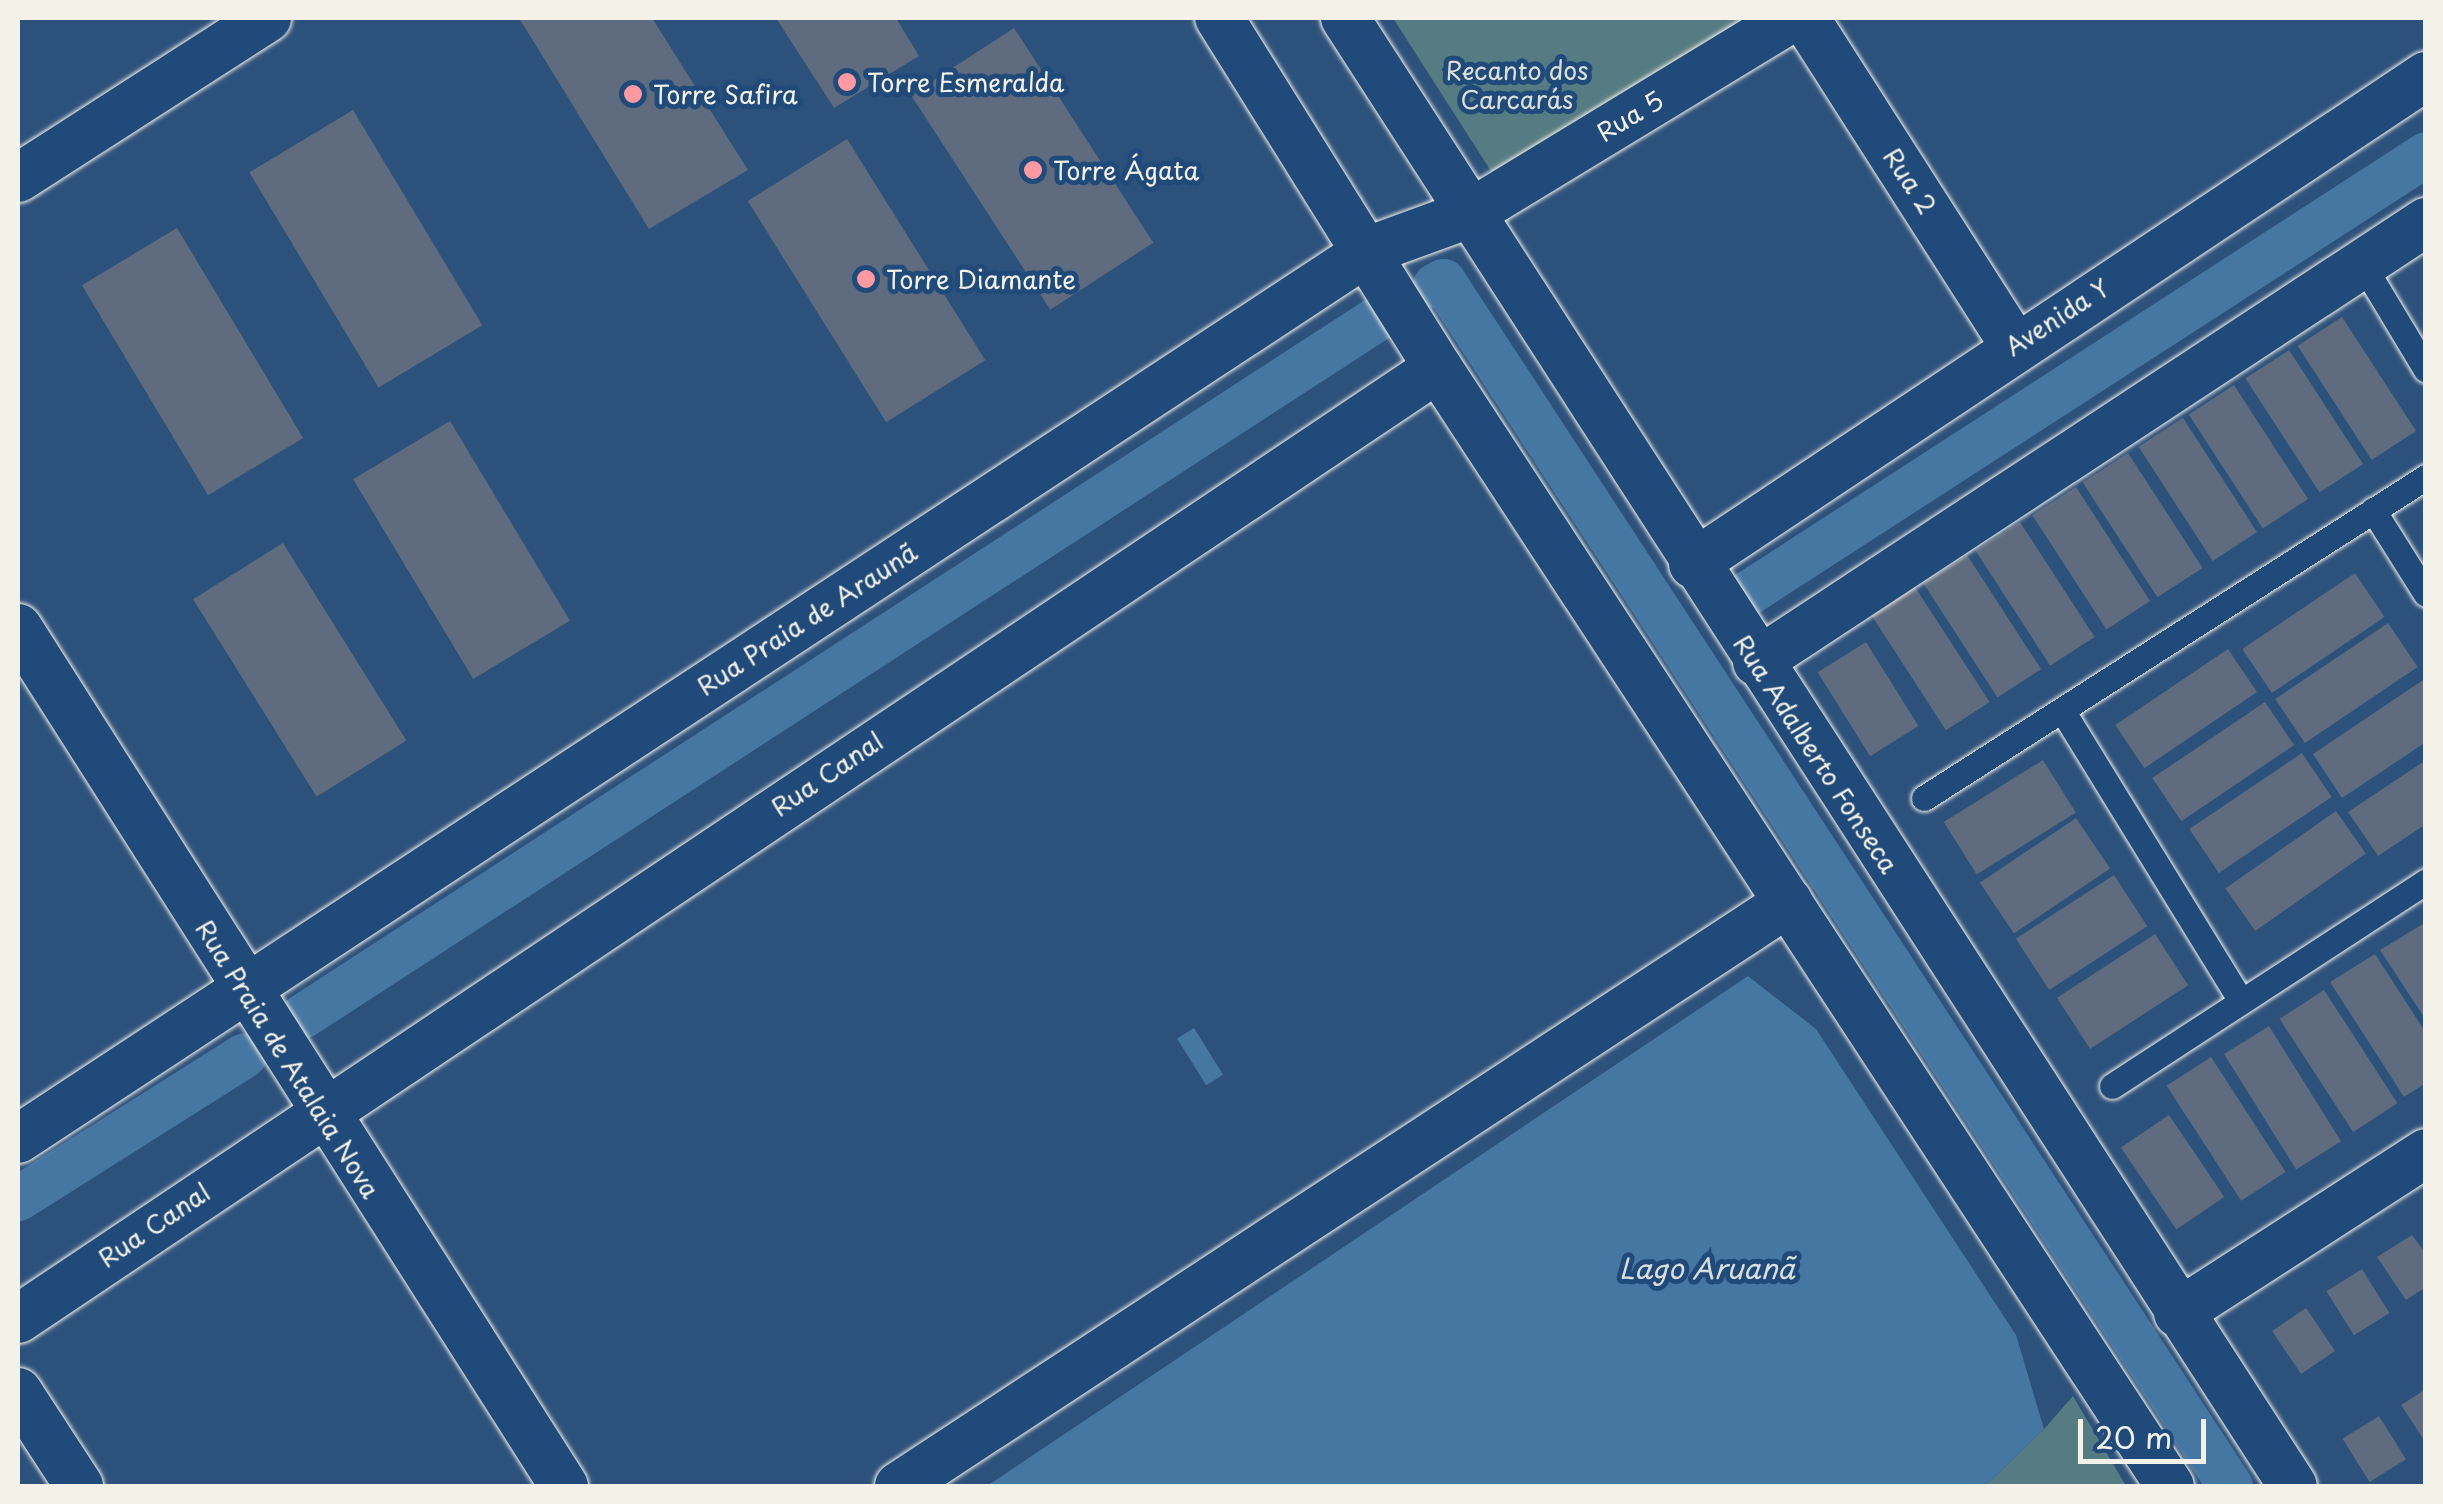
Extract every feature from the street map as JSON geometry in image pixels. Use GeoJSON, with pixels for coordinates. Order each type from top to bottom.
{"type":"FeatureCollection","features":[{"type":"Feature","properties":{"kind":"street"},"geometry":{"type":"LineString","coordinates":[[18,178],[267,18]]}},
{"type":"Feature","properties":{"kind":"street"},"geometry":{"type":"LineString","coordinates":[[1219,18],[1370,250],[1438,368],[2170,1486]]}},
{"type":"Feature","properties":{"kind":"street","name":"Rua Adalberto Fonseca"},"geometry":{"type":"LineString","coordinates":[[1346,18],[1693,564],[2293,1486]]}},
{"type":"Feature","properties":{"kind":"street","name":"Rua 5"},"geometry":{"type":"LineString","coordinates":[[1469,214],[1790,18]]}},
{"type":"Feature","properties":{"kind":"street","name":"Rua 2"},"geometry":{"type":"LineString","coordinates":[[1805,18],[2014,344]]}},
{"type":"Feature","properties":{"kind":"street","name":"Avenida Y"},"geometry":{"type":"LineString","coordinates":[[1693,564],[2014,344],[2426,76]]}},
{"type":"Feature","properties":{"kind":"street"},"geometry":{"type":"LineString","coordinates":[[1370,250],[1469,214]]}},
{"type":"Feature","properties":{"kind":"street"},"geometry":{"type":"LineString","coordinates":[[1757,662],[2426,222]]}},
{"type":"Feature","properties":{"kind":"street","name":"Rua Praia de Araunã"},"geometry":{"type":"LineString","coordinates":[[18,1139],[1370,250]]}},
{"type":"Feature","properties":{"kind":"street","name":"Rua Canal"},"geometry":{"type":"LineString","coordinates":[[18,1319],[319,1112],[1438,368]]}},
{"type":"Feature","properties":{"kind":"street","name":"Rua Praia de Atalaia Nova"},"geometry":{"type":"LineString","coordinates":[[18,628],[319,1112],[564,1486]]}},
{"type":"Feature","properties":{"kind":"street"},"geometry":{"type":"LineString","coordinates":[[899,1486],[1789,902]]}},
{"type":"Feature","properties":{"kind":"street"},"geometry":{"type":"LineString","coordinates":[[2178,1313],[2426,1153]]}},
{"type":"Feature","properties":{"kind":"street"},"geometry":{"type":"LineString","coordinates":[[18,1392],[80,1486]]}},
{"type":"Feature","properties":{"kind":"lane"},"geometry":{"type":"LineString","coordinates":[[2363,265],[2426,370]]}},
{"type":"Feature","properties":{"kind":"lane"},"geometry":{"type":"LineString","coordinates":[[1924,798],[2426,477]]}},
{"type":"Feature","properties":{"kind":"lane"},"geometry":{"type":"LineString","coordinates":[[2373,510],[2426,594]]}},
{"type":"Feature","properties":{"kind":"lane"},"geometry":{"type":"LineString","coordinates":[[2062,710],[2241,1002]]}},
{"type":"Feature","properties":{"kind":"lane"},"geometry":{"type":"LineString","coordinates":[[2112,1086],[2426,882]]}},
{"type":"Feature","properties":{"kind":"green space","name":"Recanto dos Carcarás"},"geometry":{"type":"Polygon","coordinates":[[[1393,18],[1751,18],[1496,179],[1393,18]]]}},
{"type":"Feature","properties":{"kind":"green space"},"geometry":{"type":"Polygon","coordinates":[[[2073,1396],[2126,1486],[1985,1486],[2044,1429],[2073,1396]]]}},
{"type":"Feature","properties":{"kind":"water","name":"Lago Aruanã"},"geometry":{"type":"Polygon","coordinates":[[[1748,976],[1816,1029],[2016,1335],[2044,1429],[1985,1486],[987,1486],[1748,976]]]}},
{"type":"Feature","properties":{"kind":"water"},"geometry":{"type":"Polygon","coordinates":[[[1194,1028],[1223,1075],[1206,1085],[1177,1039],[1194,1028]]]}},
{"type":"Feature","properties":{"kind":"building","name":"Torre Safira"},"geometry":{"type":"Polygon","coordinates":[[[519,18],[652,18],[748,170],[649,229],[519,18]]]}},
{"type":"Feature","properties":{"kind":"building","name":"Torre Esmeralda"},"geometry":{"type":"Polygon","coordinates":[[[776,18],[896,18],[919,56],[834,108],[776,18]]]}},
{"type":"Feature","properties":{"kind":"building","name":"Torre Ágata"},"geometry":{"type":"Polygon","coordinates":[[[1014,28],[1153,243],[1050,310],[911,95],[1014,28]]]}},
{"type":"Feature","properties":{"kind":"building"},"geometry":{"type":"Polygon","coordinates":[[[353,110],[482,325],[379,387],[249,172],[353,110]]]}},
{"type":"Feature","properties":{"kind":"building","name":"Torre Diamante"},"geometry":{"type":"Polygon","coordinates":[[[847,139],[985,360],[886,422],[748,201],[847,139]]]}},
{"type":"Feature","properties":{"kind":"building"},"geometry":{"type":"Polygon","coordinates":[[[177,228],[303,438],[208,495],[82,285],[177,228]]]}},
{"type":"Feature","properties":{"kind":"building"},"geometry":{"type":"Polygon","coordinates":[[[2342,317],[2416,431],[2372,460],[2298,346],[2342,317]]]}},
{"type":"Feature","properties":{"kind":"building"},"geometry":{"type":"Polygon","coordinates":[[[2289,350],[2363,464],[2319,492],[2245,378],[2289,350]]]}},
{"type":"Feature","properties":{"kind":"building"},"geometry":{"type":"Polygon","coordinates":[[[2234,385],[2308,499],[2263,528],[2189,414],[2234,385]]]}},
{"type":"Feature","properties":{"kind":"building"},"geometry":{"type":"Polygon","coordinates":[[[2183,418],[2257,532],[2213,561],[2139,447],[2183,418]]]}},
{"type":"Feature","properties":{"kind":"building"},"geometry":{"type":"Polygon","coordinates":[[[450,421],[570,621],[473,679],[353,479],[450,421]]]}},
{"type":"Feature","properties":{"kind":"building"},"geometry":{"type":"Polygon","coordinates":[[[2128,453],[2203,568],[2157,597],[2083,482],[2128,453]]]}},
{"type":"Feature","properties":{"kind":"building"},"geometry":{"type":"Polygon","coordinates":[[[2076,487],[2150,601],[2106,629],[2032,515],[2076,487]]]}},
{"type":"Feature","properties":{"kind":"building"},"geometry":{"type":"Polygon","coordinates":[[[2020,522],[2095,637],[2050,666],[1976,551],[2020,522]]]}},
{"type":"Feature","properties":{"kind":"building"},"geometry":{"type":"Polygon","coordinates":[[[283,543],[406,741],[317,797],[193,599],[283,543]]]}},
{"type":"Feature","properties":{"kind":"building"},"geometry":{"type":"Polygon","coordinates":[[[1967,555],[2041,669],[1997,697],[1923,583],[1967,555]]]}},
{"type":"Feature","properties":{"kind":"building"},"geometry":{"type":"Polygon","coordinates":[[[2355,573],[2385,617],[2272,693],[2242,649],[2355,573]]]}},
{"type":"Feature","properties":{"kind":"building"},"geometry":{"type":"Polygon","coordinates":[[[1915,587],[1990,702],[1946,730],[1871,615],[1915,587]]]}},
{"type":"Feature","properties":{"kind":"building"},"geometry":{"type":"Polygon","coordinates":[[[2388,623],[2418,667],[2305,743],[2275,699],[2388,623]]]}},
{"type":"Feature","properties":{"kind":"building"},"geometry":{"type":"Polygon","coordinates":[[[1866,642],[1918,726],[1870,756],[1818,672],[1866,642]]]}},
{"type":"Feature","properties":{"kind":"building"},"geometry":{"type":"Polygon","coordinates":[[[2228,649],[2257,692],[2144,768],[2115,725],[2228,649]]]}},
{"type":"Feature","properties":{"kind":"building"},"geometry":{"type":"Polygon","coordinates":[[[2426,678],[2426,742],[2342,798],[2313,754],[2426,678]]]}},
{"type":"Feature","properties":{"kind":"building"},"geometry":{"type":"Polygon","coordinates":[[[2265,702],[2294,745],[2181,821],[2152,778],[2265,702]]]}},
{"type":"Feature","properties":{"kind":"building"},"geometry":{"type":"Polygon","coordinates":[[[2302,753],[2332,797],[2219,873],[2189,829],[2302,753]]]}},
{"type":"Feature","properties":{"kind":"building"},"geometry":{"type":"Polygon","coordinates":[[[2043,760],[2076,813],[1977,875],[1944,822],[2043,760]]]}},
{"type":"Feature","properties":{"kind":"building"},"geometry":{"type":"Polygon","coordinates":[[[2426,760],[2426,824],[2378,856],[2348,812],[2426,760]]]}},
{"type":"Feature","properties":{"kind":"building"},"geometry":{"type":"Polygon","coordinates":[[[2336,811],[2366,854],[2255,931],[2225,888],[2336,811]]]}},
{"type":"Feature","properties":{"kind":"building"},"geometry":{"type":"Polygon","coordinates":[[[2076,818],[2110,869],[2014,933],[1980,883],[2076,818]]]}},
{"type":"Feature","properties":{"kind":"building"},"geometry":{"type":"Polygon","coordinates":[[[2114,875],[2147,926],[2049,990],[2016,939],[2114,875]]]}},
{"type":"Feature","properties":{"kind":"building"},"geometry":{"type":"Polygon","coordinates":[[[2426,922],[2426,1020],[2380,950],[2426,922]]]}},
{"type":"Feature","properties":{"kind":"building"},"geometry":{"type":"Polygon","coordinates":[[[2155,934],[2188,985],[2090,1049],[2057,998],[2155,934]]]}},
{"type":"Feature","properties":{"kind":"building"},"geometry":{"type":"Polygon","coordinates":[[[2375,954],[2426,1033],[2426,1083],[2404,1097],[2330,982],[2375,954]]]}},
{"type":"Feature","properties":{"kind":"building"},"geometry":{"type":"Polygon","coordinates":[[[2324,990],[2398,1103],[2353,1132],[2280,1019],[2324,990]]]}},
{"type":"Feature","properties":{"kind":"building"},"geometry":{"type":"Polygon","coordinates":[[[2269,1026],[2341,1141],[2296,1169],[2224,1054],[2269,1026]]]}},
{"type":"Feature","properties":{"kind":"building"},"geometry":{"type":"Polygon","coordinates":[[[2211,1057],[2286,1172],[2241,1201],[2167,1086],[2211,1057]]]}},
{"type":"Feature","properties":{"kind":"building"},"geometry":{"type":"Polygon","coordinates":[[[2169,1115],[2224,1197],[2176,1230],[2121,1147],[2169,1115]]]}},
{"type":"Feature","properties":{"kind":"building"},"geometry":{"type":"Polygon","coordinates":[[[2412,1235],[2426,1254],[2426,1287],[2406,1300],[2377,1257],[2412,1235]]]}},
{"type":"Feature","properties":{"kind":"building"},"geometry":{"type":"Polygon","coordinates":[[[2362,1269],[2390,1313],[2354,1335],[2326,1291],[2362,1269]]]}},
{"type":"Feature","properties":{"kind":"building"},"geometry":{"type":"Polygon","coordinates":[[[2306,1308],[2335,1351],[2301,1374],[2272,1331],[2306,1308]]]}},
{"type":"Feature","properties":{"kind":"building"},"geometry":{"type":"Polygon","coordinates":[[[2426,1389],[2426,1443],[2401,1405],[2426,1389]]]}},
{"type":"Feature","properties":{"kind":"building"},"geometry":{"type":"Polygon","coordinates":[[[2379,1416],[2406,1459],[2370,1482],[2343,1439],[2379,1416]]]}},
{"type":"Feature","properties":{"kind":"waterway"},"geometry":{"type":"LineString","coordinates":[[1749,592],[2426,154]]}},
{"type":"Feature","properties":{"kind":"waterway"},"geometry":{"type":"LineString","coordinates":[[1435,285],[1443,281],[2230,1486]]}},
{"type":"Feature","properties":{"kind":"waterway"},"geometry":{"type":"LineString","coordinates":[[302,1016],[1385,313]]}},
{"type":"Feature","properties":{"kind":"waterway"},"geometry":{"type":"LineString","coordinates":[[18,1198],[244,1055]]}},
{"type":"Feature","properties":{"kind":"place","name":"Torre Esmeralda"},"geometry":{"type":"Point","coordinates":[847,82]}},
{"type":"Feature","properties":{"kind":"place","name":"Torre Safira"},"geometry":{"type":"Point","coordinates":[633,94]}},
{"type":"Feature","properties":{"kind":"place","name":"Torre Ágata"},"geometry":{"type":"Point","coordinates":[1033,170]}},
{"type":"Feature","properties":{"kind":"place","name":"Torre Diamante"},"geometry":{"type":"Point","coordinates":[866,279]}}]}
